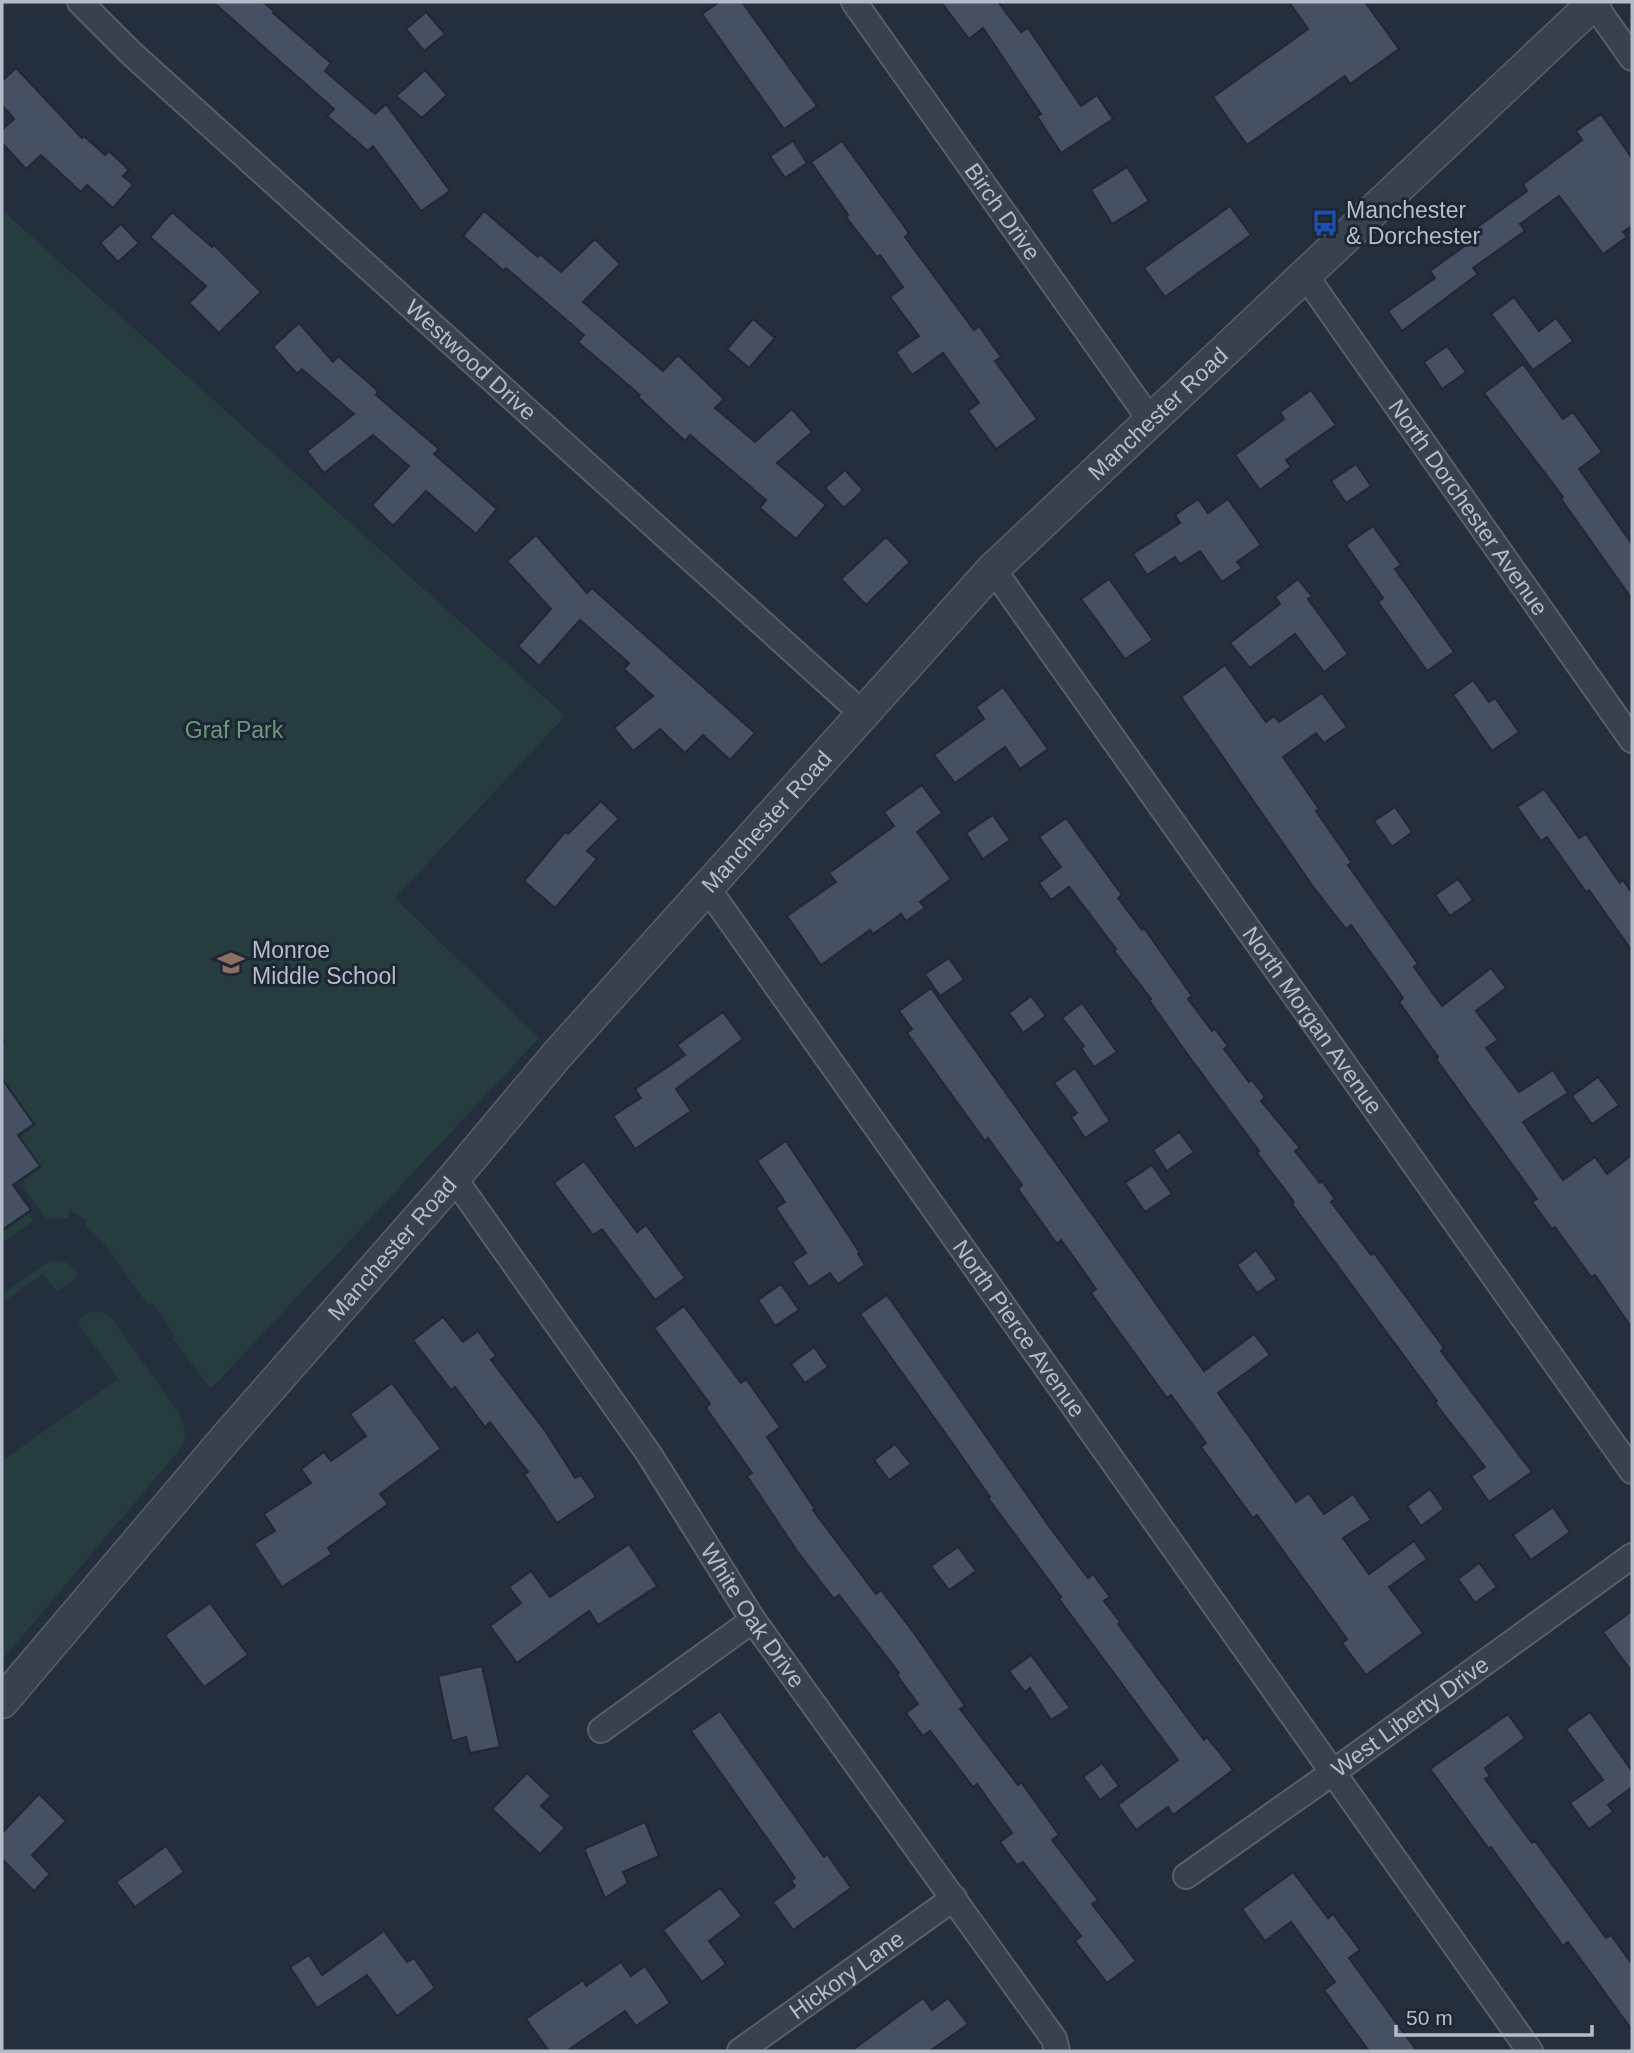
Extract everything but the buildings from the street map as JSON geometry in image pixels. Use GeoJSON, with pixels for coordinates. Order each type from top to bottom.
{"type":"FeatureCollection","features":[{"type":"Feature","properties":{"kind":"street","name":"Westwood Drive"},"geometry":{"type":"LineString","coordinates":[[80,2],[132,54],[864,715]]}},
{"type":"Feature","properties":{"kind":"street","name":"Birch Drive"},"geometry":{"type":"LineString","coordinates":[[854,2],[1151,421]]}},
{"type":"Feature","properties":{"kind":"street","name":"Manchester Road"},"geometry":{"type":"LineString","coordinates":[[2,1702],[557,1055],[993,569],[1594,2]]}},
{"type":"Feature","properties":{"kind":"street"},"geometry":{"type":"LineString","coordinates":[[1594,2],[1632,58]]}},
{"type":"Feature","properties":{"kind":"street","name":"North Dorchester Avenue"},"geometry":{"type":"LineString","coordinates":[[1305,275],[1632,740]]}},
{"type":"Feature","properties":{"kind":"street","name":"North Morgan Avenue"},"geometry":{"type":"LineString","coordinates":[[993,569],[1632,1471]]}},
{"type":"Feature","properties":{"kind":"street","name":"North Pierce Avenue"},"geometry":{"type":"LineString","coordinates":[[706,886],[1530,2051]]}},
{"type":"Feature","properties":{"kind":"street","name":"White Oak Drive"},"geometry":{"type":"LineString","coordinates":[[454,1178],[649,1454],[752,1619],[1055,2039],[1057,2051]]}},
{"type":"Feature","properties":{"kind":"street","name":"West Liberty Drive"},"geometry":{"type":"LineString","coordinates":[[1185,1876],[1632,1556]]}},
{"type":"Feature","properties":{"kind":"street"},"geometry":{"type":"LineString","coordinates":[[600,1730],[752,1619]]}},
{"type":"Feature","properties":{"kind":"street","name":"Hickory Lane"},"geometry":{"type":"LineString","coordinates":[[740,2051],[954,1898]]}},
{"type":"Feature","properties":{"kind":"green space","name":"Graf Park"},"geometry":{"type":"Polygon","coordinates":[[[2,210],[565,716],[395,898],[539,1038],[211,1389],[173,1339],[175,1336],[154,1304],[148,1305],[102,1241],[86,1226],[85,1219],[69,1210],[69,1218],[46,1219],[22,1186],[25,1184],[23,1181],[41,1168],[20,1137],[36,1125],[2,1077],[2,1046],[7,1042],[2,1035],[2,210]]]}},
{"type":"Feature","properties":{"kind":"green space"},"geometry":{"type":"Polygon","coordinates":[[[28,1214],[33,1220],[31,1223],[2,1242],[2,1233],[28,1214]]]}},
{"type":"Feature","properties":{"kind":"green space"},"geometry":{"type":"Polygon","coordinates":[[[54,1260],[67,1263],[77,1271],[75,1279],[57,1292],[43,1274],[2,1303],[2,1294],[54,1260]]]}},
{"type":"Feature","properties":{"kind":"green space"},"geometry":{"type":"Polygon","coordinates":[[[100,1311],[111,1317],[180,1415],[185,1443],[2,1660],[2,1461],[118,1379],[79,1324],[79,1320],[90,1312],[100,1311]]]}},
{"type":"Feature","properties":{"kind":"place","name":"Manchester & Dorchester"},"geometry":{"type":"Point","coordinates":[1325,223]}},
{"type":"Feature","properties":{"kind":"place","name":"Monroe Middle School"},"geometry":{"type":"Point","coordinates":[231,963]}}]}
